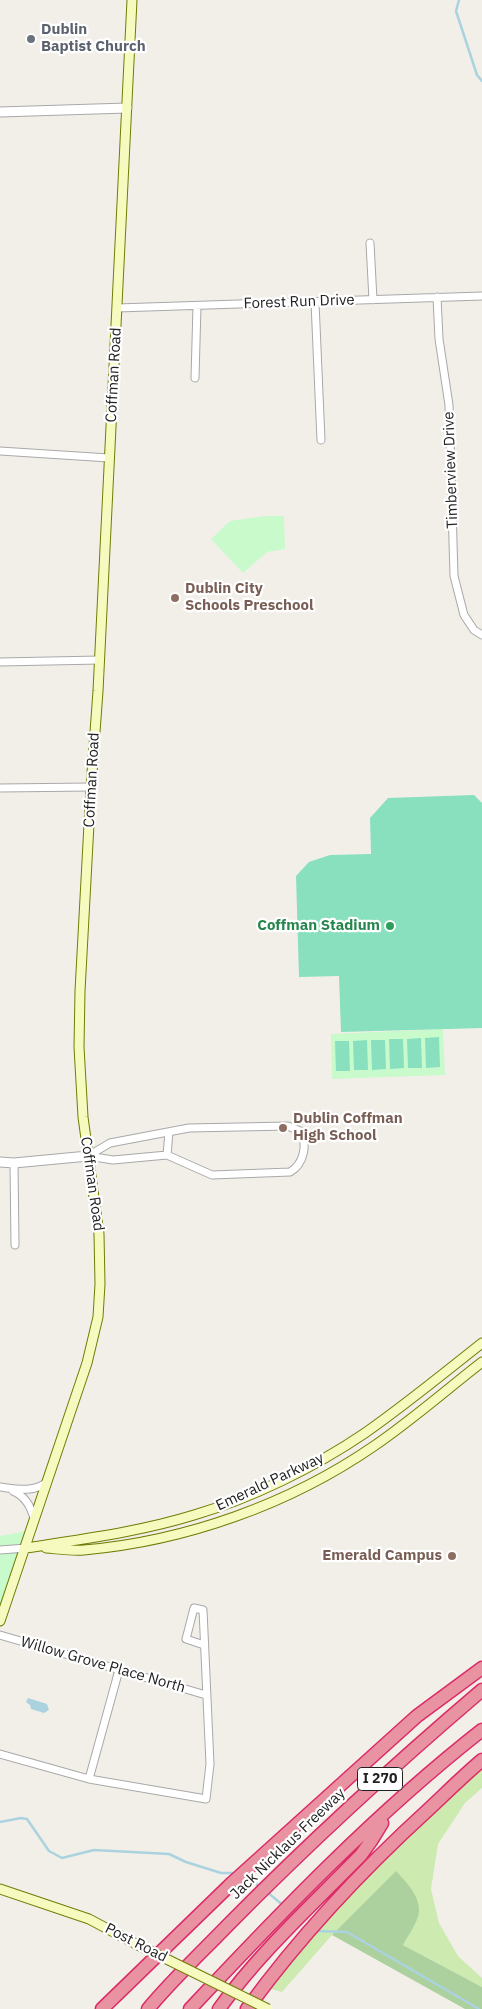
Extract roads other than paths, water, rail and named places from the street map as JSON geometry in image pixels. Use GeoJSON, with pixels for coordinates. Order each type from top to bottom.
{"type":"FeatureCollection","features":[{"type":"Feature","properties":{"kind":"highway"},"geometry":{"type":"LineString","coordinates":[[102,2009],[232,1883],[417,1716],[482,1668]]}},
{"type":"Feature","properties":{"kind":"highway","name":"Jack Nicklaus Freeway"},"geometry":{"type":"LineString","coordinates":[[148,2009],[281,1871],[401,1760],[482,1690]]}},
{"type":"Feature","properties":{"kind":"highway","name":"I 270"},"geometry":{"type":"LineString","coordinates":[[190,2009],[304,1892],[388,1812],[482,1730]]}},
{"type":"Feature","properties":{"kind":"highway"},"geometry":{"type":"LineString","coordinates":[[247,2009],[270,1977],[331,1906],[399,1836],[482,1760]]}},
{"type":"Feature","properties":{"kind":"highway"},"geometry":{"type":"LineString","coordinates":[[219,2009],[235,1986],[360,1855],[371,1842],[388,1812]]}},
{"type":"Feature","properties":{"kind":"main road","name":"Coffman Road"},"geometry":{"type":"LineString","coordinates":[[26,1548],[87,1363],[98,1317],[100,1284],[99,1234],[82,1108],[79,998],[100,660],[132,0]]}},
{"type":"Feature","properties":{"kind":"main road","name":"Emerald Parkway"},"geometry":{"type":"LineString","coordinates":[[26,1548],[164,1524],[226,1505],[317,1462],[363,1434],[482,1342]]}},
{"type":"Feature","properties":{"kind":"main road","name":"Emerald Parkway"},"geometry":{"type":"LineString","coordinates":[[26,1548],[83,1550],[145,1540],[196,1529],[248,1511],[296,1491],[373,1446],[482,1362]]}},
{"type":"Feature","properties":{"kind":"main road"},"geometry":{"type":"LineString","coordinates":[[0,1621],[26,1548]]}},
{"type":"Feature","properties":{"kind":"main road","name":"Post Road"},"geometry":{"type":"LineString","coordinates":[[0,1889],[89,1919],[268,2009]]}},
{"type":"Feature","properties":{"kind":"street"},"geometry":{"type":"LineString","coordinates":[[0,112],[127,108]]}},
{"type":"Feature","properties":{"kind":"street"},"geometry":{"type":"LineString","coordinates":[[370,243],[373,300]]}},
{"type":"Feature","properties":{"kind":"street","name":"Forest Run Drive"},"geometry":{"type":"LineString","coordinates":[[117,308],[482,296]]}},
{"type":"Feature","properties":{"kind":"street","name":"Timberview Drive"},"geometry":{"type":"LineString","coordinates":[[437,297],[439,339],[449,404],[454,576],[464,615],[474,630],[482,635]]}},
{"type":"Feature","properties":{"kind":"street"},"geometry":{"type":"LineString","coordinates":[[316,302],[321,440]]}},
{"type":"Feature","properties":{"kind":"street"},"geometry":{"type":"LineString","coordinates":[[194,378],[197,306]]}},
{"type":"Feature","properties":{"kind":"street"},"geometry":{"type":"LineString","coordinates":[[0,451],[109,458]]}},
{"type":"Feature","properties":{"kind":"street"},"geometry":{"type":"LineString","coordinates":[[0,662],[100,660]]}},
{"type":"Feature","properties":{"kind":"street"},"geometry":{"type":"LineString","coordinates":[[0,788],[91,787]]}},
{"type":"Feature","properties":{"kind":"street"},"geometry":{"type":"LineString","coordinates":[[0,1162],[88,1156],[113,1160],[167,1154],[201,1171],[218,1175],[290,1172],[297,1167],[303,1158],[302,1134],[292,1127],[189,1128],[110,1143],[88,1156]]}},
{"type":"Feature","properties":{"kind":"street"},"geometry":{"type":"LineString","coordinates":[[167,1154],[170,1132]]}},
{"type":"Feature","properties":{"kind":"street"},"geometry":{"type":"LineString","coordinates":[[14,1162],[15,1245]]}},
{"type":"Feature","properties":{"kind":"street"},"geometry":{"type":"LineString","coordinates":[[3,1488],[27,1489],[48,1482]]}},
{"type":"Feature","properties":{"kind":"street"},"geometry":{"type":"LineString","coordinates":[[3,1488],[15,1491],[25,1499],[32,1512],[34,1522]]}},
{"type":"Feature","properties":{"kind":"street"},"geometry":{"type":"LineString","coordinates":[[0,1550],[26,1548]]}},
{"type":"Feature","properties":{"kind":"street"},"geometry":{"type":"LineString","coordinates":[[0,1754],[89,1779],[206,1799],[210,1775],[203,1610],[194,1608],[186,1639],[204,1645]]}},
{"type":"Feature","properties":{"kind":"street","name":"Willow Grove Place North"},"geometry":{"type":"LineString","coordinates":[[0,1635],[206,1695]]}},
{"type":"Feature","properties":{"kind":"street"},"geometry":{"type":"LineString","coordinates":[[89,1779],[119,1670]]}},
{"type":"Feature","properties":{"kind":"water"},"geometry":{"type":"Polygon","coordinates":[[[28,1698],[47,1704],[49,1710],[44,1713],[31,1709],[30,1705],[26,1702],[28,1698]]]}},
{"type":"Feature","properties":{"kind":"waterway"},"geometry":{"type":"LineString","coordinates":[[459,0],[456,11],[477,75],[482,81]]}},
{"type":"Feature","properties":{"kind":"waterway"},"geometry":{"type":"LineString","coordinates":[[0,1822],[21,1818],[27,1819],[49,1851],[62,1858],[94,1850],[169,1854],[186,1862],[221,1873],[235,1873]]}},
{"type":"Feature","properties":{"kind":"waterway"},"geometry":{"type":"LineString","coordinates":[[245,1875],[260,1887]]}},
{"type":"Feature","properties":{"kind":"waterway"},"geometry":{"type":"LineString","coordinates":[[267,1892],[284,1906]]}},
{"type":"Feature","properties":{"kind":"waterway"},"geometry":{"type":"LineString","coordinates":[[316,1931],[347,1932],[479,2009]]}},
{"type":"Feature","properties":{"kind":"place","name":"Dublin Baptist Church"},"geometry":{"type":"Point","coordinates":[31,39]}},
{"type":"Feature","properties":{"kind":"place","name":"Dublin City Schools Preschool"},"geometry":{"type":"Point","coordinates":[175,598]}},
{"type":"Feature","properties":{"kind":"place","name":"Coffman Stadium"},"geometry":{"type":"Point","coordinates":[390,926]}},
{"type":"Feature","properties":{"kind":"place","name":"Dublin Coffman High School"},"geometry":{"type":"Point","coordinates":[283,1128]}},
{"type":"Feature","properties":{"kind":"place","name":"Emerald Campus"},"geometry":{"type":"Point","coordinates":[452,1556]}}]}
